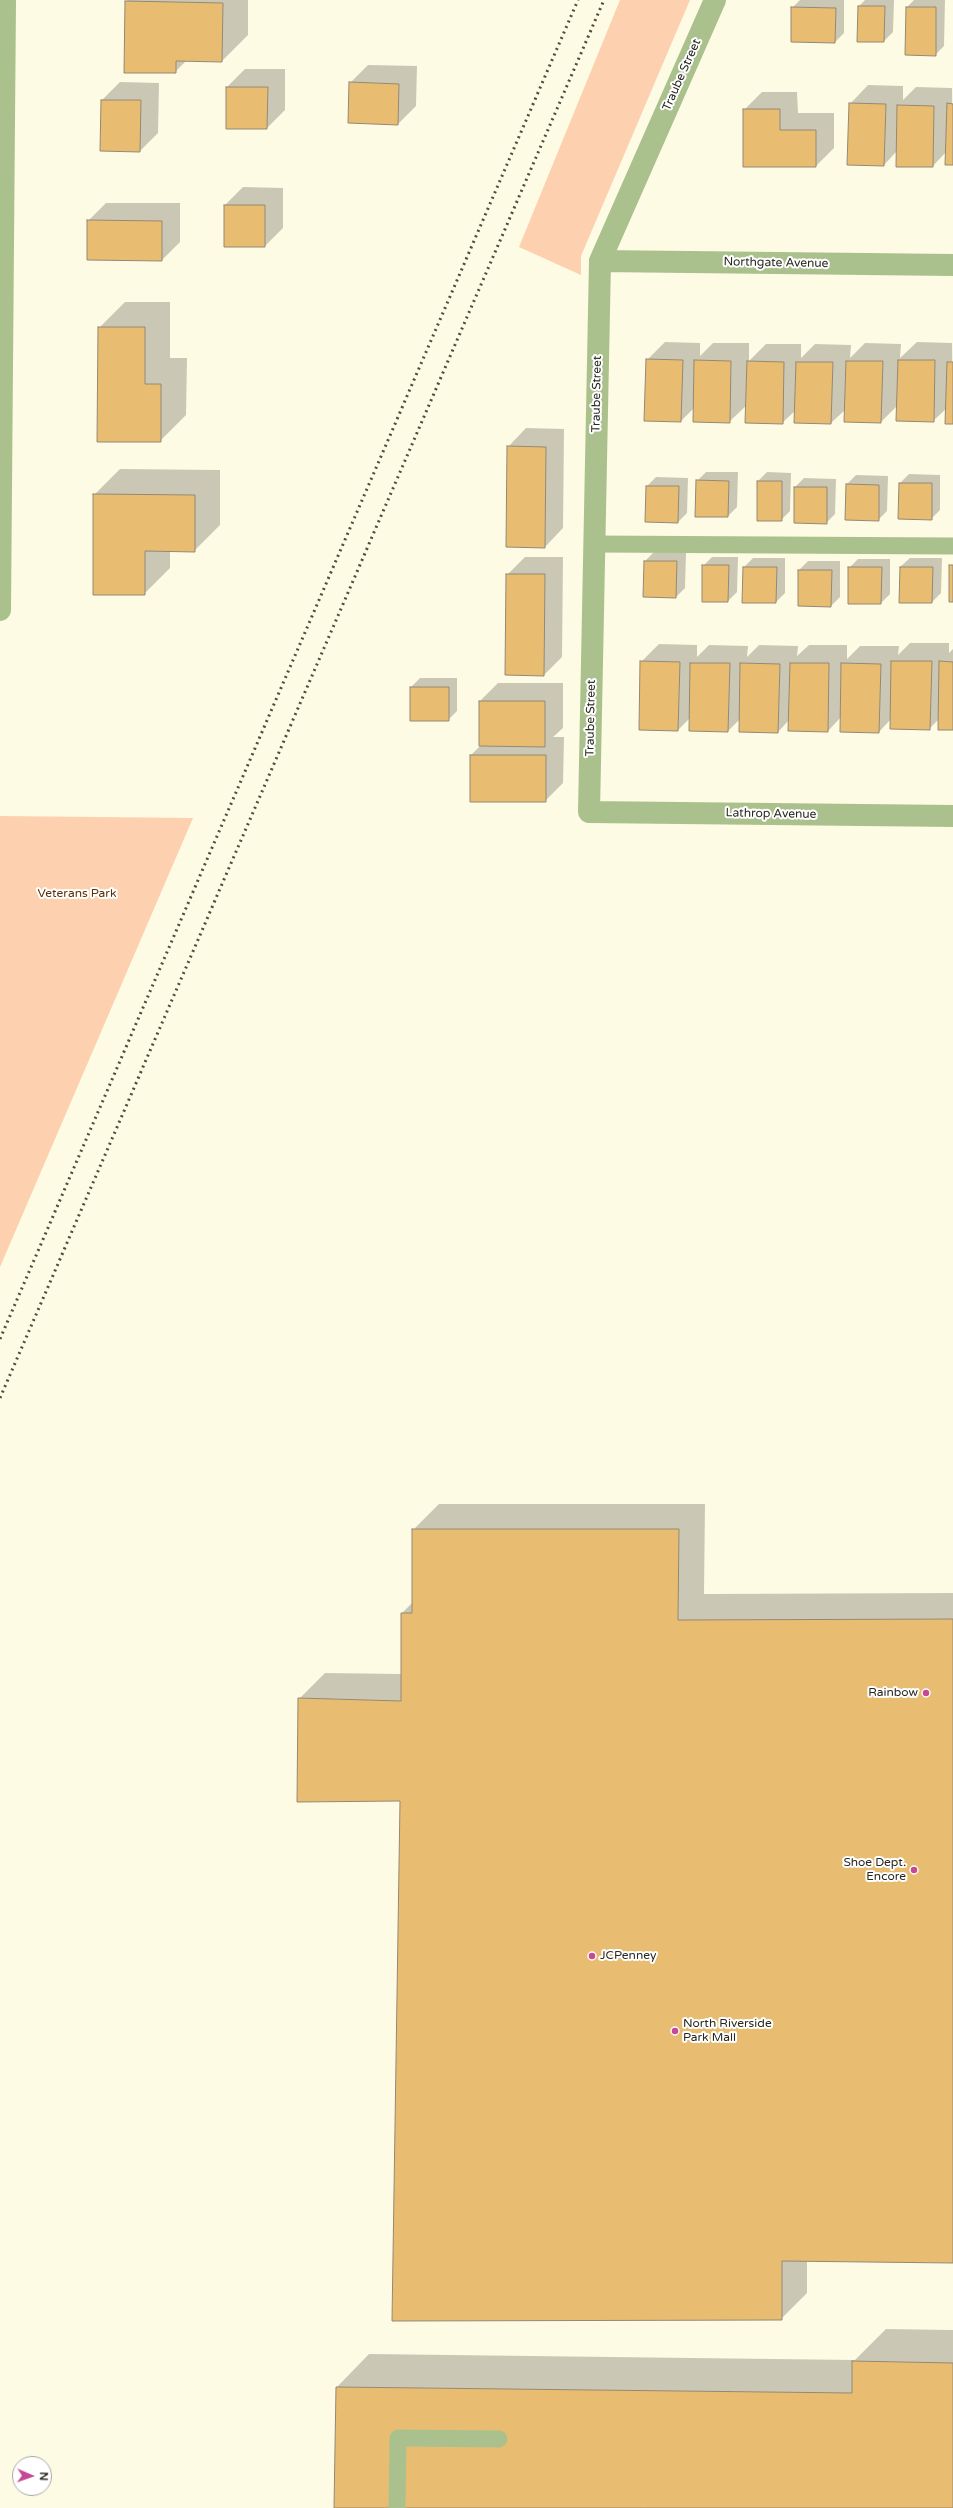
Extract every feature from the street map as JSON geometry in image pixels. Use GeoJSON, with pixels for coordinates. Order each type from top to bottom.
{"type":"FeatureCollection","features":[{"type":"Feature","properties":{"kind":"street"},"geometry":{"type":"LineString","coordinates":[[0,610],[5,0]]}},
{"type":"Feature","properties":{"kind":"street","name":"Traube Street"},"geometry":{"type":"LineString","coordinates":[[588,812],[600,261],[715,0]]}},
{"type":"Feature","properties":{"kind":"street","name":"Northgate Avenue"},"geometry":{"type":"LineString","coordinates":[[600,261],[953,265]]}},
{"type":"Feature","properties":{"kind":"street","name":"Lathrop Avenue"},"geometry":{"type":"LineString","coordinates":[[588,812],[953,816]]}},
{"type":"Feature","properties":{"kind":"lane"},"geometry":{"type":"LineString","coordinates":[[594,544],[953,546]]}},
{"type":"Feature","properties":{"kind":"lane"},"geometry":{"type":"LineString","coordinates":[[397,2508],[398,2438],[499,2439]]}},
{"type":"Feature","properties":{"kind":"green space"},"geometry":{"type":"Polygon","coordinates":[[[620,0],[690,0],[581,256],[581,275],[519,247],[620,0]]]}},
{"type":"Feature","properties":{"kind":"green space","name":"Veterans Park"},"geometry":{"type":"Polygon","coordinates":[[[0,816],[193,818],[0,1267],[0,816]]]}},
{"type":"Feature","properties":{"kind":"building"},"geometry":{"type":"Polygon","coordinates":[[[125,1],[223,3],[222,62],[176,61],[176,73],[124,73],[125,1]]]}},
{"type":"Feature","properties":{"kind":"building"},"geometry":{"type":"Polygon","coordinates":[[[858,6],[885,6],[884,42],[857,42],[858,6]]]}},
{"type":"Feature","properties":{"kind":"building"},"geometry":{"type":"Polygon","coordinates":[[[791,7],[836,8],[835,43],[791,42],[791,7]]]}},
{"type":"Feature","properties":{"kind":"building"},"geometry":{"type":"Polygon","coordinates":[[[906,7],[936,7],[936,56],[905,55],[906,7]]]}},
{"type":"Feature","properties":{"kind":"building"},"geometry":{"type":"Polygon","coordinates":[[[349,82],[399,84],[398,125],[348,123],[349,82]]]}},
{"type":"Feature","properties":{"kind":"building"},"geometry":{"type":"Polygon","coordinates":[[[226,87],[268,87],[267,129],[226,129],[226,87]]]}},
{"type":"Feature","properties":{"kind":"building"},"geometry":{"type":"Polygon","coordinates":[[[101,100],[141,100],[140,152],[100,151],[101,100]]]}},
{"type":"Feature","properties":{"kind":"building"},"geometry":{"type":"Polygon","coordinates":[[[849,103],[886,104],[884,166],[847,165],[849,103]]]}},
{"type":"Feature","properties":{"kind":"building"},"geometry":{"type":"Polygon","coordinates":[[[947,103],[953,104],[953,165],[945,165],[947,103]]]}},
{"type":"Feature","properties":{"kind":"building"},"geometry":{"type":"Polygon","coordinates":[[[897,105],[934,106],[933,167],[896,167],[897,105]]]}},
{"type":"Feature","properties":{"kind":"building"},"geometry":{"type":"Polygon","coordinates":[[[743,109],[780,109],[780,130],[816,130],[816,167],[743,167],[743,109]]]}},
{"type":"Feature","properties":{"kind":"building"},"geometry":{"type":"Polygon","coordinates":[[[224,205],[265,205],[265,247],[224,247],[224,205]]]}},
{"type":"Feature","properties":{"kind":"building"},"geometry":{"type":"Polygon","coordinates":[[[87,220],[162,221],[162,261],[87,260],[87,220]]]}},
{"type":"Feature","properties":{"kind":"building"},"geometry":{"type":"Polygon","coordinates":[[[98,327],[145,327],[145,384],[161,384],[161,442],[97,442],[98,327]]]}},
{"type":"Feature","properties":{"kind":"building"},"geometry":{"type":"Polygon","coordinates":[[[646,359],[683,360],[681,422],[644,421],[646,359]]]}},
{"type":"Feature","properties":{"kind":"building"},"geometry":{"type":"Polygon","coordinates":[[[694,360],[731,361],[730,423],[693,422],[694,360]]]}},
{"type":"Feature","properties":{"kind":"building"},"geometry":{"type":"Polygon","coordinates":[[[898,360],[935,360],[934,422],[896,421],[898,360]]]}},
{"type":"Feature","properties":{"kind":"building"},"geometry":{"type":"Polygon","coordinates":[[[747,361],[784,362],[783,424],[745,423],[747,361]]]}},
{"type":"Feature","properties":{"kind":"building"},"geometry":{"type":"Polygon","coordinates":[[[846,361],[883,361],[881,423],[844,422],[846,361]]]}},
{"type":"Feature","properties":{"kind":"building"},"geometry":{"type":"Polygon","coordinates":[[[796,362],[833,362],[831,424],[794,423],[796,362]]]}},
{"type":"Feature","properties":{"kind":"building"},"geometry":{"type":"Polygon","coordinates":[[[947,362],[953,362],[953,424],[945,424],[947,362]]]}},
{"type":"Feature","properties":{"kind":"building"},"geometry":{"type":"Polygon","coordinates":[[[507,446],[546,447],[545,548],[506,547],[507,446]]]}},
{"type":"Feature","properties":{"kind":"building"},"geometry":{"type":"Polygon","coordinates":[[[696,480],[729,481],[728,517],[695,517],[696,480]]]}},
{"type":"Feature","properties":{"kind":"building"},"geometry":{"type":"Polygon","coordinates":[[[757,481],[782,481],[782,521],[757,521],[757,481]]]}},
{"type":"Feature","properties":{"kind":"building"},"geometry":{"type":"Polygon","coordinates":[[[899,483],[932,483],[932,520],[898,519],[899,483]]]}},
{"type":"Feature","properties":{"kind":"building"},"geometry":{"type":"Polygon","coordinates":[[[846,484],[879,485],[879,521],[845,520],[846,484]]]}},
{"type":"Feature","properties":{"kind":"building"},"geometry":{"type":"Polygon","coordinates":[[[646,486],[679,486],[678,523],[645,522],[646,486]]]}},
{"type":"Feature","properties":{"kind":"building"},"geometry":{"type":"Polygon","coordinates":[[[794,487],[827,487],[827,524],[794,523],[794,487]]]}},
{"type":"Feature","properties":{"kind":"building"},"geometry":{"type":"Polygon","coordinates":[[[93,494],[195,495],[195,552],[145,551],[145,595],[93,595],[93,494]]]}},
{"type":"Feature","properties":{"kind":"building"},"geometry":{"type":"Polygon","coordinates":[[[644,561],[677,561],[676,598],[643,597],[644,561]]]}},
{"type":"Feature","properties":{"kind":"building"},"geometry":{"type":"Polygon","coordinates":[[[702,565],[729,565],[728,602],[702,602],[702,565]]]}},
{"type":"Feature","properties":{"kind":"building"},"geometry":{"type":"Polygon","coordinates":[[[949,565],[953,565],[953,602],[949,602],[949,565]]]}},
{"type":"Feature","properties":{"kind":"building"},"geometry":{"type":"Polygon","coordinates":[[[743,567],[777,567],[776,603],[742,603],[743,567]]]}},
{"type":"Feature","properties":{"kind":"building"},"geometry":{"type":"Polygon","coordinates":[[[848,567],[882,567],[881,604],[848,604],[848,567]]]}},
{"type":"Feature","properties":{"kind":"building"},"geometry":{"type":"Polygon","coordinates":[[[900,567],[933,567],[932,603],[899,603],[900,567]]]}},
{"type":"Feature","properties":{"kind":"building"},"geometry":{"type":"Polygon","coordinates":[[[798,570],[832,570],[831,607],[798,606],[798,570]]]}},
{"type":"Feature","properties":{"kind":"building"},"geometry":{"type":"Polygon","coordinates":[[[506,574],[545,574],[544,676],[505,675],[506,574]]]}},
{"type":"Feature","properties":{"kind":"building"},"geometry":{"type":"Polygon","coordinates":[[[640,661],[680,662],[678,731],[639,730],[640,661]]]}},
{"type":"Feature","properties":{"kind":"building"},"geometry":{"type":"Polygon","coordinates":[[[891,661],[932,661],[930,730],[890,729],[891,661]]]}},
{"type":"Feature","properties":{"kind":"building"},"geometry":{"type":"Polygon","coordinates":[[[939,661],[953,662],[953,730],[938,730],[939,661]]]}},
{"type":"Feature","properties":{"kind":"building"},"geometry":{"type":"Polygon","coordinates":[[[690,663],[730,663],[728,732],[689,731],[690,663]]]}},
{"type":"Feature","properties":{"kind":"building"},"geometry":{"type":"Polygon","coordinates":[[[740,663],[780,664],[778,733],[739,732],[740,663]]]}},
{"type":"Feature","properties":{"kind":"building"},"geometry":{"type":"Polygon","coordinates":[[[790,663],[829,663],[828,732],[788,731],[790,663]]]}},
{"type":"Feature","properties":{"kind":"building"},"geometry":{"type":"Polygon","coordinates":[[[841,663],[881,664],[879,733],[840,732],[841,663]]]}},
{"type":"Feature","properties":{"kind":"building"},"geometry":{"type":"Polygon","coordinates":[[[410,687],[449,687],[449,721],[410,721],[410,687]]]}},
{"type":"Feature","properties":{"kind":"building"},"geometry":{"type":"Polygon","coordinates":[[[479,701],[545,701],[545,747],[479,746],[479,701]]]}},
{"type":"Feature","properties":{"kind":"building"},"geometry":{"type":"Polygon","coordinates":[[[470,755],[546,755],[546,802],[470,802],[470,755]]]}},
{"type":"Feature","properties":{"kind":"building","name":"North Riverside Park Mall"},"geometry":{"type":"Polygon","coordinates":[[[412,1529],[679,1529],[678,1620],[953,1619],[953,2263],[782,2261],[782,2320],[392,2321],[400,1801],[297,1802],[298,1698],[401,1701],[401,1613],[412,1613],[412,1529]]]}},
{"type":"Feature","properties":{"kind":"building"},"geometry":{"type":"Polygon","coordinates":[[[852,2361],[953,2363],[953,2508],[334,2508],[336,2387],[852,2393],[852,2361]]]}},
{"type":"Feature","properties":{"kind":"railway"},"geometry":{"type":"LineString","coordinates":[[0,1339],[578,0]]}},
{"type":"Feature","properties":{"kind":"railway"},"geometry":{"type":"LineString","coordinates":[[0,1398],[604,0]]}},
{"type":"Feature","properties":{"kind":"place","name":"Rainbow"},"geometry":{"type":"Point","coordinates":[926,1693]}},
{"type":"Feature","properties":{"kind":"place","name":"Shoe Dept. Encore"},"geometry":{"type":"Point","coordinates":[914,1870]}},
{"type":"Feature","properties":{"kind":"place","name":"JCPenney"},"geometry":{"type":"Point","coordinates":[592,1956]}},
{"type":"Feature","properties":{"kind":"place","name":"North Riverside Park Mall"},"geometry":{"type":"Point","coordinates":[675,2031]}}]}
